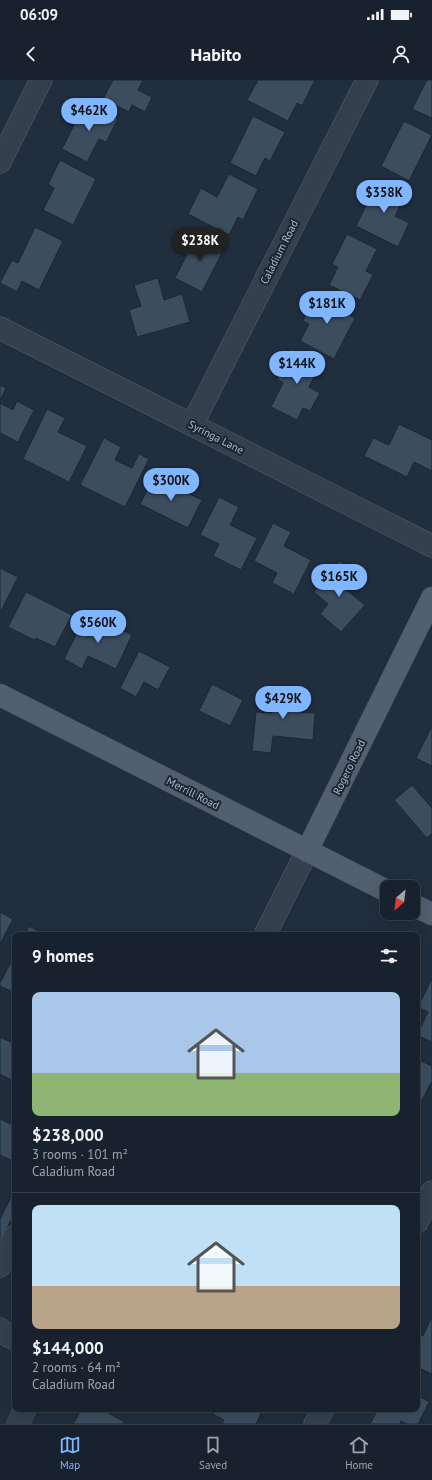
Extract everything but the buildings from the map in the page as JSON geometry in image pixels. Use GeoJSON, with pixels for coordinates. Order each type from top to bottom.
{"type":"FeatureCollection","features":[{"type":"Feature","properties":{"kind":"main road","name":"Rogero Road"},"geometry":{"type":"LineString","coordinates":[[307,851],[432,598]]}},
{"type":"Feature","properties":{"kind":"main road","name":"Merrill Road"},"geometry":{"type":"LineString","coordinates":[[0,695],[380,888]]}},
{"type":"Feature","properties":{"kind":"main road"},"geometry":{"type":"LineString","coordinates":[[420,908],[432,914]]}},
{"type":"Feature","properties":{"kind":"street"},"geometry":{"type":"LineString","coordinates":[[0,162],[41,80]]}},
{"type":"Feature","properties":{"kind":"street","name":"Caladium Road"},"geometry":{"type":"LineString","coordinates":[[192,425],[366,80]]}},
{"type":"Feature","properties":{"kind":"street","name":"Syringa Lane"},"geometry":{"type":"LineString","coordinates":[[0,328],[432,546]]}},
{"type":"Feature","properties":{"kind":"street","name":"Rogero Road"},"geometry":{"type":"LineString","coordinates":[[266,932],[307,851]]}},
{"type":"Feature","properties":{"kind":"street"},"geometry":{"type":"LineString","coordinates":[[420,1216],[432,1192]]}},
{"type":"Feature","properties":{"kind":"street"},"geometry":{"type":"LineString","coordinates":[[0,1266],[12,1242]]}},
{"type":"Feature","properties":{"kind":"street"},"geometry":{"type":"LineString","coordinates":[[0,1329],[6,1335],[12,1338]]}},
{"type":"Feature","properties":{"kind":"street"},"geometry":{"type":"LineString","coordinates":[[18,1424],[24,1412]]}},
{"type":"Feature","properties":{"kind":"street"},"geometry":{"type":"LineString","coordinates":[[315,1424],[321,1412]]}}]}
